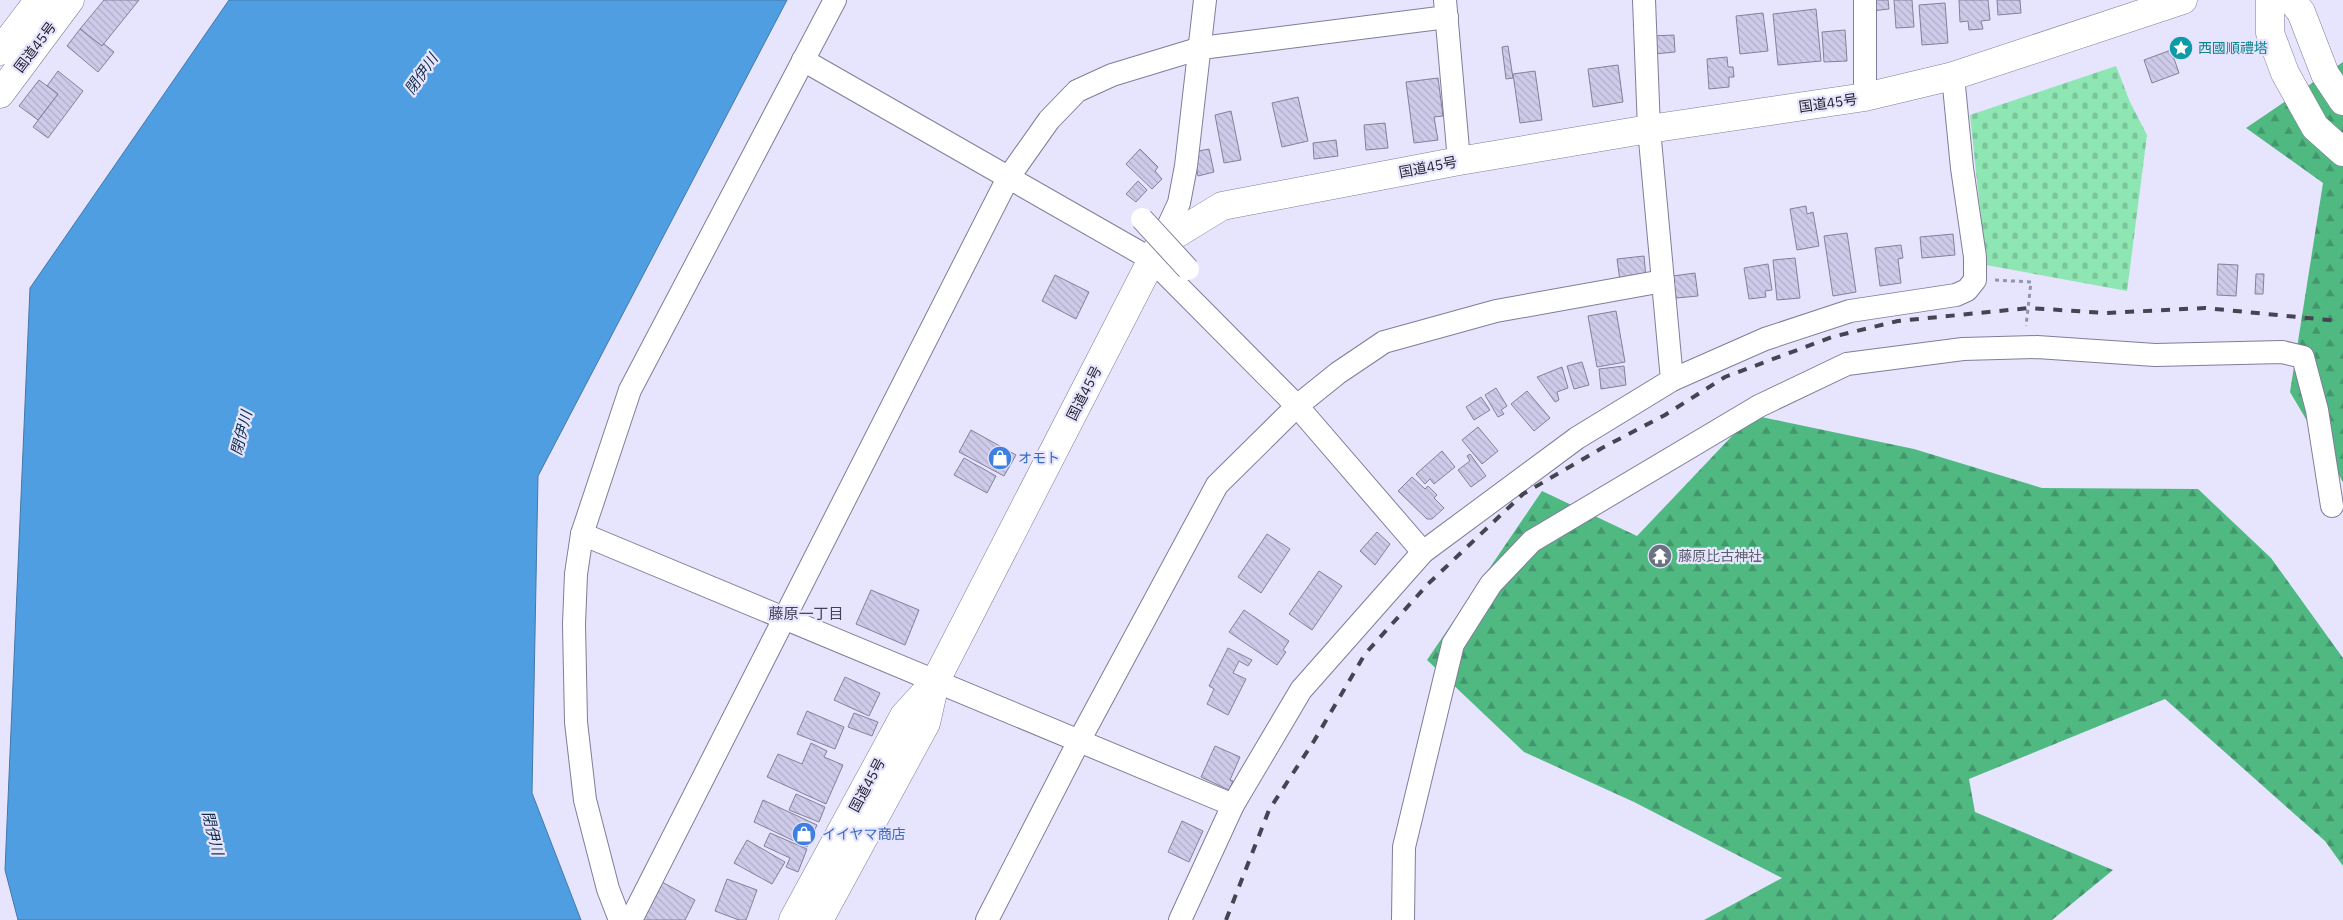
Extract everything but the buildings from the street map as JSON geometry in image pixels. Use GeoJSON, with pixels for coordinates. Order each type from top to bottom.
{"type":"FeatureCollection","features":[{"type":"Feature","properties":{"kind":"highway","name":"国道45号"},"geometry":{"type":"LineString","coordinates":[[0,51],[39,0]]}},
{"type":"Feature","properties":{"kind":"highway","name":"国道45号"},"geometry":{"type":"LineString","coordinates":[[0,94],[70,0]]}},
{"type":"Feature","properties":{"kind":"highway","name":"国道45号"},"geometry":{"type":"LineString","coordinates":[[793,920],[904,716],[935,682],[1084,396],[1156,252],[1222,206],[1458,161],[1649,129],[1865,97],[1953,76],[2183,0]]}},
{"type":"Feature","properties":{"kind":"highway"},"geometry":{"type":"LineString","coordinates":[[2270,0],[2270,33],[2284,73],[2316,127],[2343,152]]}},
{"type":"Feature","properties":{"kind":"highway"},"geometry":{"type":"LineString","coordinates":[[2292,0],[2301,12],[2325,74],[2343,101]]}},
{"type":"Feature","properties":{"kind":"highway","name":"国道45号"},"geometry":{"type":"LineString","coordinates":[[819,920],[926,723],[935,682]]}},
{"type":"Feature","properties":{"kind":"street"},"geometry":{"type":"LineString","coordinates":[[620,920],[608,889],[585,800],[576,722],[574,624],[576,574],[582,534],[630,390],[835,0]]}},
{"type":"Feature","properties":{"kind":"street"},"geometry":{"type":"LineString","coordinates":[[1156,252],[1179,203],[1206,0]]}},
{"type":"Feature","properties":{"kind":"street"},"geometry":{"type":"LineString","coordinates":[[1644,0],[1649,129],[1672,380]]}},
{"type":"Feature","properties":{"kind":"street"},"geometry":{"type":"LineString","coordinates":[[1865,0],[1865,97]]}},
{"type":"Feature","properties":{"kind":"street"},"geometry":{"type":"LineString","coordinates":[[631,920],[1008,178],[1049,120],[1077,91],[1112,75],[1201,48],[1446,9],[1458,161]]}},
{"type":"Feature","properties":{"kind":"street"},"geometry":{"type":"LineString","coordinates":[[803,60],[1008,178],[1156,252],[1297,406],[1423,552]]}},
{"type":"Feature","properties":{"kind":"street"},"geometry":{"type":"LineString","coordinates":[[1180,920],[1233,805],[1301,690],[1423,552],[1577,438],[1672,380],[1765,339],[1850,311],[1956,295],[1967,290],[1974,280],[1975,257],[1962,168],[1953,76]]}},
{"type":"Feature","properties":{"kind":"street"},"geometry":{"type":"LineString","coordinates":[[1142,220],[1188,268]]}},
{"type":"Feature","properties":{"kind":"street"},"geometry":{"type":"LineString","coordinates":[[987,920],[1079,741],[1217,485],[1297,406],[1338,373],[1384,342],[1496,311],[1663,281]]}},
{"type":"Feature","properties":{"kind":"street"},"geometry":{"type":"LineString","coordinates":[[1403,920],[1404,847],[1453,644],[1491,584],[1532,541],[1759,406],[1848,364],[1963,349],[2037,347],[2155,355],[2282,352],[2303,358],[2317,410],[2332,506]]}},
{"type":"Feature","properties":{"kind":"street"},"geometry":{"type":"LineString","coordinates":[[582,534],[1233,805]]}},
{"type":"Feature","properties":{"kind":"path"},"geometry":{"type":"LineString","coordinates":[[1974,280],[2031,282],[2026,330]]}},
{"type":"Feature","properties":{"kind":"green space"},"geometry":{"type":"Polygon","coordinates":[[[2343,62],[2343,482],[2290,392],[2323,183],[2246,128],[2343,62]]]}},
{"type":"Feature","properties":{"kind":"green space"},"geometry":{"type":"Polygon","coordinates":[[[2116,66],[2130,102],[2147,135],[2127,291],[1986,265],[1970,115],[2116,66]]]}},
{"type":"Feature","properties":{"kind":"green space"},"geometry":{"type":"Polygon","coordinates":[[[1752,415],[1914,449],[2042,488],[2198,489],[2271,558],[2343,658],[2343,866],[2325,841],[2165,699],[1969,779],[1975,812],[2113,870],[2052,920],[1704,920],[1782,878],[1634,802],[1524,752],[1427,660],[1542,491],[1637,536],[1752,415]]]}},
{"type":"Feature","properties":{"kind":"water","name":"閉伊川"},"geometry":{"type":"Polygon","coordinates":[[[229,0],[787,0],[538,476],[532,793],[581,920],[18,920],[5,870],[30,288],[229,0]]]}},
{"type":"Feature","properties":{"kind":"railway"},"geometry":{"type":"LineString","coordinates":[[1226,920],[1269,810],[1314,741],[1365,654],[1428,584],[1523,494],[1602,448],[1665,415],[1725,377],[1832,337],[1898,321],[2029,308],[2106,313],[2205,308],[2339,321]]}},
{"type":"Feature","properties":{"kind":"place","name":"西國順禮塔"},"geometry":{"type":"Point","coordinates":[2181,48]}},
{"type":"Feature","properties":{"kind":"place","name":"オモト"},"geometry":{"type":"Point","coordinates":[1000,458]}},
{"type":"Feature","properties":{"kind":"place","name":"藤原比古神社"},"geometry":{"type":"Point","coordinates":[1660,556]}},
{"type":"Feature","properties":{"kind":"place","name":"イイヤマ商店"},"geometry":{"type":"Point","coordinates":[804,834]}},
{"type":"Feature","properties":{"kind":"district","name":"藤原一丁目"},"geometry":{"type":"Point","coordinates":[806,613]}}]}
